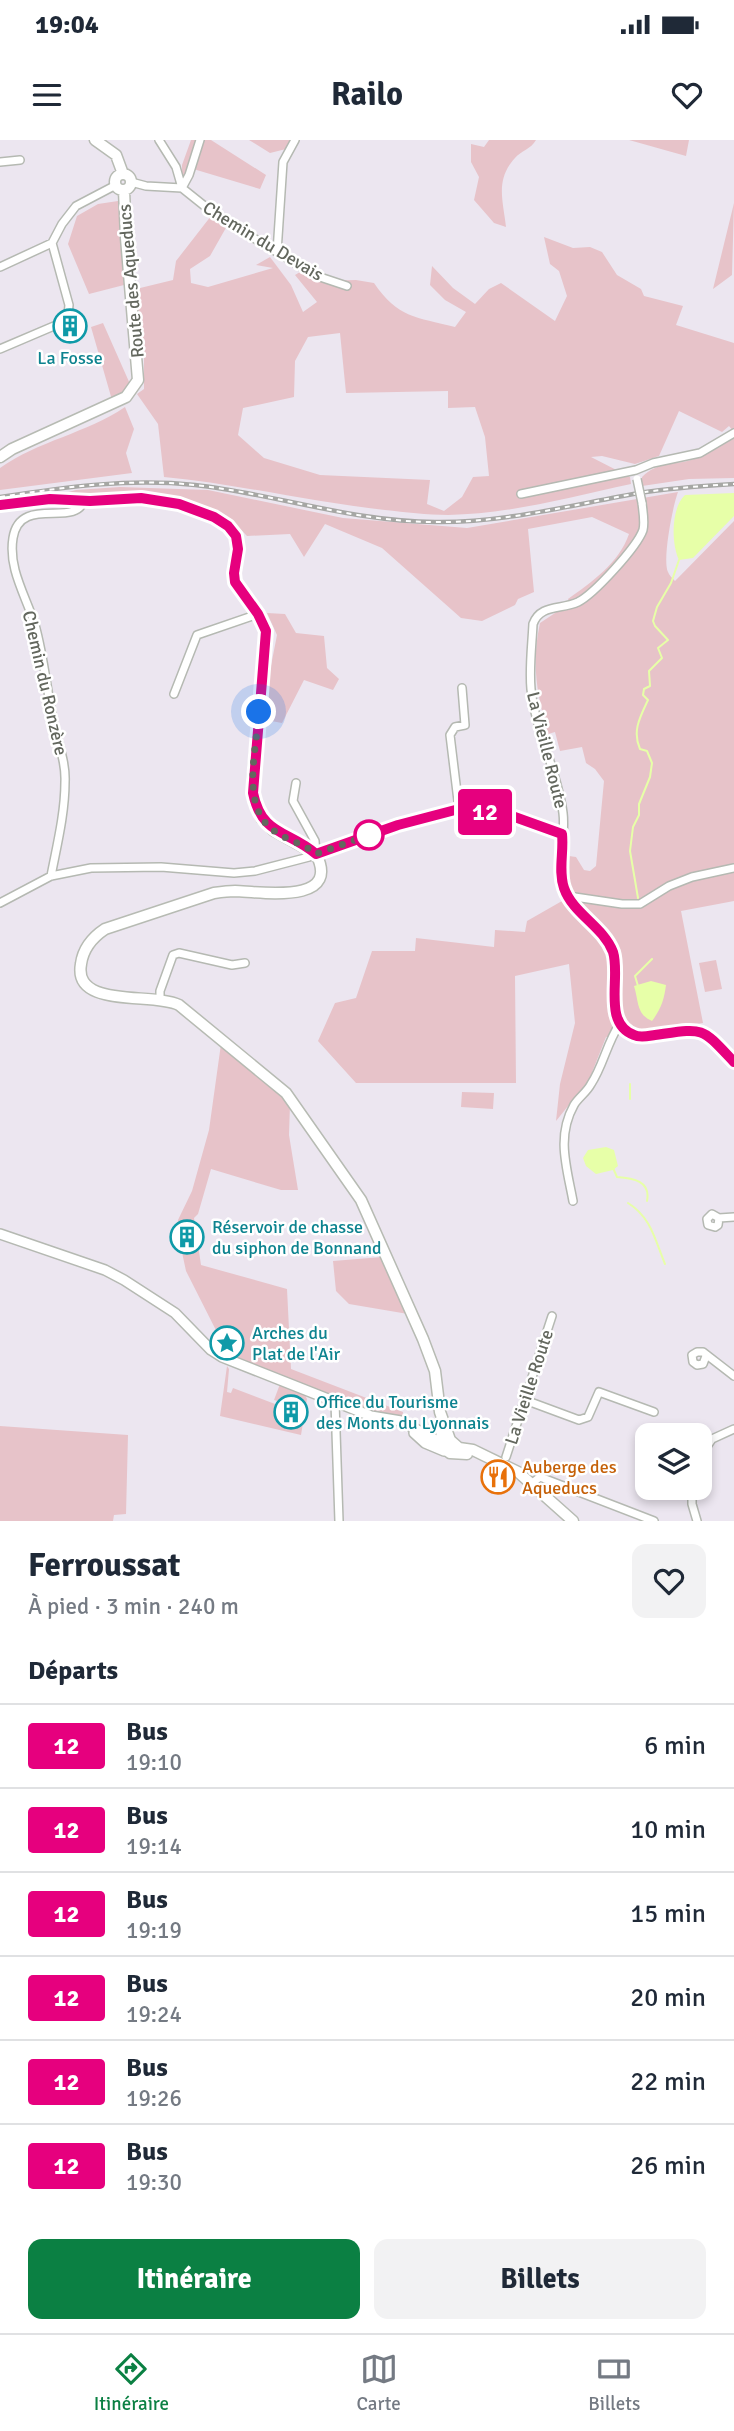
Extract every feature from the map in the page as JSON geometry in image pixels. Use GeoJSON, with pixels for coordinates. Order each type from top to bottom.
{"type":"FeatureCollection","features":[{"type":"Feature","properties":{"kind":"main road"},"geometry":{"type":"LineString","coordinates":[[95,140],[116,155],[123,174],[130,177],[124,185]]}},
{"type":"Feature","properties":{"kind":"main road","name":"Route des Aqueducs"},"geometry":{"type":"LineString","coordinates":[[0,457],[11,449],[126,397],[138,380],[124,185]]}},
{"type":"Feature","properties":{"kind":"main road"},"geometry":{"type":"LineString","coordinates":[[0,505],[50,499],[161,500],[201,512],[224,523],[234,532],[238,542],[235,582],[258,614],[266,631],[267,641],[253,778],[255,804],[262,819],[273,830],[316,854],[321,870],[319,878],[306,891],[294,893],[214,893],[105,929],[85,950],[81,976],[89,989],[103,995],[159,999],[179,1005],[286,1093],[361,1200],[435,1371],[443,1444],[505,1460],[573,1521]]}},
{"type":"Feature","properties":{"kind":"street","name":"Chemin du Devais"},"geometry":{"type":"LineString","coordinates":[[159,140],[176,167],[182,188],[217,216],[320,277],[347,286]]}},
{"type":"Feature","properties":{"kind":"street"},"geometry":{"type":"LineString","coordinates":[[0,267],[52,243],[62,223],[76,206],[124,185],[182,188],[200,140]]}},
{"type":"Feature","properties":{"kind":"street"},"geometry":{"type":"LineString","coordinates":[[277,252],[283,162],[295,140]]}},
{"type":"Feature","properties":{"kind":"street"},"geometry":{"type":"LineString","coordinates":[[0,162],[20,160]]}},
{"type":"Feature","properties":{"kind":"street"},"geometry":{"type":"LineString","coordinates":[[0,349],[61,323],[68,315],[69,305],[52,243]]}},
{"type":"Feature","properties":{"kind":"street"},"geometry":{"type":"LineString","coordinates":[[521,494],[636,470],[660,461],[700,453],[732,433]]}},
{"type":"Feature","properties":{"kind":"street","name":"La Vieille Route"},"geometry":{"type":"LineString","coordinates":[[568,896],[561,875],[564,851],[563,812],[531,688],[533,624],[536,616],[544,610],[579,601],[607,577],[635,543],[642,531],[642,503],[636,470]]}},
{"type":"Feature","properties":{"kind":"street","name":"Chemin du Ronzère"},"geometry":{"type":"LineString","coordinates":[[51,876],[64,796],[64,764],[34,625],[17,576],[12,545],[15,530],[22,519],[43,513],[75,511],[81,507],[83,500]]}},
{"type":"Feature","properties":{"kind":"street"},"geometry":{"type":"LineString","coordinates":[[174,694],[197,635],[258,614]]}},
{"type":"Feature","properties":{"kind":"street"},"geometry":{"type":"LineString","coordinates":[[459,809],[450,735],[455,727],[465,725],[462,688]]}},
{"type":"Feature","properties":{"kind":"street"},"geometry":{"type":"LineString","coordinates":[[296,783],[293,801],[315,841],[316,854]]}},
{"type":"Feature","properties":{"kind":"street"},"geometry":{"type":"LineString","coordinates":[[0,903],[51,876],[105,867],[161,867],[234,873],[255,871],[316,854],[398,825],[459,809],[512,816],[562,834]]}},
{"type":"Feature","properties":{"kind":"street"},"geometry":{"type":"LineString","coordinates":[[568,896],[640,904],[669,886],[692,877],[734,868]]}},
{"type":"Feature","properties":{"kind":"street"},"geometry":{"type":"LineString","coordinates":[[568,896],[605,937],[612,951],[616,965],[615,1014],[619,1025],[633,1035],[643,1037],[688,1030],[702,1032],[709,1035],[734,1062]]}},
{"type":"Feature","properties":{"kind":"street"},"geometry":{"type":"LineString","coordinates":[[159,999],[173,955],[179,953],[232,965],[245,963]]}},
{"type":"Feature","properties":{"kind":"street"},"geometry":{"type":"LineString","coordinates":[[573,1201],[562,1145],[566,1122],[575,1103],[591,1084],[610,1039],[619,1025]]}},
{"type":"Feature","properties":{"kind":"street"},"geometry":{"type":"LineString","coordinates":[[719,1218],[734,1217]]}},
{"type":"Feature","properties":{"kind":"street"},"geometry":{"type":"LineString","coordinates":[[0,1234],[115,1275],[175,1313],[211,1350],[222,1357],[371,1416],[401,1421],[443,1444]]}},
{"type":"Feature","properties":{"kind":"street","name":"La Vieille Route"},"geometry":{"type":"LineString","coordinates":[[505,1460],[552,1316]]}},
{"type":"Feature","properties":{"kind":"street"},"geometry":{"type":"LineString","coordinates":[[706,1356],[734,1377]]}},
{"type":"Feature","properties":{"kind":"street"},"geometry":{"type":"LineString","coordinates":[[524,1400],[579,1420],[588,1417],[599,1392],[654,1412]]}},
{"type":"Feature","properties":{"kind":"street"},"geometry":{"type":"LineString","coordinates":[[335,1402],[338,1521]]}},
{"type":"Feature","properties":{"kind":"street"},"geometry":{"type":"LineString","coordinates":[[712,1439],[734,1429]]}},
{"type":"Feature","properties":{"kind":"street"},"geometry":{"type":"LineString","coordinates":[[531,1483],[540,1477],[654,1521]]}},
{"type":"Feature","properties":{"kind":"street"},"geometry":{"type":"LineString","coordinates":[[692,1500],[697,1521]]}},
{"type":"Feature","properties":{"kind":"shaded area"},"geometry":{"type":"Polygon","coordinates":[[[191,140],[211,140],[266,175],[260,189],[190,168],[182,177],[182,165],[191,140]]]}},
{"type":"Feature","properties":{"kind":"shaded area"},"geometry":{"type":"Polygon","coordinates":[[[249,140],[292,140],[286,149],[270,153],[249,140]]]}},
{"type":"Feature","properties":{"kind":"shaded area"},"geometry":{"type":"Polygon","coordinates":[[[489,140],[536,140],[515,158],[505,174],[502,199],[506,227],[494,223],[474,200],[479,177],[471,162],[471,144],[484,147],[489,140]]]}},
{"type":"Feature","properties":{"kind":"shaded area"},"geometry":{"type":"Polygon","coordinates":[[[629,140],[689,140],[686,156],[629,140]]]}},
{"type":"Feature","properties":{"kind":"shaded area"},"geometry":{"type":"Polygon","coordinates":[[[118,201],[124,285],[89,294],[68,244],[77,216],[98,204],[118,201]]]}},
{"type":"Feature","properties":{"kind":"shaded area"},"geometry":{"type":"Polygon","coordinates":[[[734,203],[732,275],[713,289],[734,203]]]}},
{"type":"Feature","properties":{"kind":"shaded area"},"geometry":{"type":"Polygon","coordinates":[[[211,216],[227,226],[210,256],[190,269],[191,283],[208,287],[273,268],[256,265],[270,257],[291,285],[303,312],[317,302],[295,275],[300,272],[320,281],[356,280],[374,283],[400,310],[455,327],[466,312],[445,300],[430,285],[432,266],[453,288],[475,304],[489,289],[501,283],[555,321],[567,296],[559,271],[550,264],[544,237],[573,248],[590,247],[602,252],[617,275],[641,289],[644,296],[683,306],[676,325],[734,343],[734,432],[729,426],[722,432],[679,411],[659,456],[635,464],[602,456],[591,457],[630,477],[631,484],[540,504],[471,514],[440,515],[385,510],[164,477],[158,424],[137,394],[144,389],[144,354],[136,289],[173,280],[176,261],[211,216]],[[340,333],[308,337],[295,361],[294,397],[243,408],[238,435],[264,458],[320,475],[430,480],[427,504],[444,511],[462,497],[473,477],[489,476],[485,437],[475,407],[448,408],[448,391],[346,393],[340,333]]]}},
{"type":"Feature","properties":{"kind":"shaded area"},"geometry":{"type":"Polygon","coordinates":[[[103,323],[130,384],[112,400],[91,327],[103,323]]]}},
{"type":"Feature","properties":{"kind":"shaded area"},"geometry":{"type":"Polygon","coordinates":[[[125,407],[134,429],[126,453],[132,473],[0,490],[0,468],[30,451],[95,424],[125,407]]]}},
{"type":"Feature","properties":{"kind":"shaded area"},"geometry":{"type":"Polygon","coordinates":[[[734,438],[734,478],[689,479],[642,486],[642,477],[654,468],[694,459],[734,438]]]}},
{"type":"Feature","properties":{"kind":"shaded area"},"geometry":{"type":"Polygon","coordinates":[[[120,487],[208,490],[343,518],[467,528],[678,492],[666,556],[668,572],[675,581],[734,521],[734,901],[681,911],[703,1023],[606,1037],[589,1080],[556,1121],[560,1084],[575,1023],[569,964],[515,976],[516,1083],[356,1083],[318,1041],[335,1003],[356,998],[372,951],[415,951],[416,938],[494,947],[495,930],[525,932],[527,921],[562,901],[569,856],[576,857],[584,870],[590,871],[596,866],[604,781],[595,769],[586,763],[582,747],[560,751],[555,732],[548,734],[536,679],[537,638],[540,623],[558,611],[571,608],[568,599],[612,563],[629,534],[592,517],[528,529],[534,592],[482,621],[461,618],[382,548],[325,524],[304,557],[290,534],[247,536],[237,526],[210,510],[178,499],[132,492],[61,494],[76,490],[120,487]]]}},
{"type":"Feature","properties":{"kind":"shaded area"},"geometry":{"type":"Polygon","coordinates":[[[734,493],[734,516],[693,558],[679,560],[674,526],[680,501],[685,495],[734,493]]]}},
{"type":"Feature","properties":{"kind":"shaded area"},"geometry":{"type":"Polygon","coordinates":[[[267,613],[285,614],[296,633],[324,636],[327,668],[339,679],[333,690],[304,680],[282,723],[266,720],[267,686],[277,635],[267,613]]]}},
{"type":"Feature","properties":{"kind":"shaded area"},"geometry":{"type":"Polygon","coordinates":[[[716,960],[722,989],[705,992],[699,963],[716,960]]]}},
{"type":"Feature","properties":{"kind":"shaded area"},"geometry":{"type":"Polygon","coordinates":[[[651,981],[666,985],[662,1004],[652,1021],[643,1015],[634,986],[651,981]]]}},
{"type":"Feature","properties":{"kind":"shaded area"},"geometry":{"type":"Polygon","coordinates":[[[221,1044],[283,1095],[290,1104],[289,1135],[298,1190],[281,1190],[211,1169],[198,1214],[194,1218],[201,1265],[287,1289],[291,1369],[403,1412],[402,1421],[378,1415],[230,1358],[186,1271],[177,1229],[178,1220],[192,1191],[209,1130],[221,1044]]]}},
{"type":"Feature","properties":{"kind":"shaded area"},"geometry":{"type":"Polygon","coordinates":[[[462,1092],[494,1093],[493,1109],[461,1107],[462,1092]]]}},
{"type":"Feature","properties":{"kind":"shaded area"},"geometry":{"type":"Polygon","coordinates":[[[606,1147],[614,1150],[618,1166],[596,1174],[586,1166],[583,1158],[588,1150],[606,1147]]]}},
{"type":"Feature","properties":{"kind":"shaded area"},"geometry":{"type":"Polygon","coordinates":[[[382,1257],[408,1314],[349,1304],[336,1291],[333,1261],[382,1257]]]}},
{"type":"Feature","properties":{"kind":"shaded area"},"geometry":{"type":"Polygon","coordinates":[[[227,1366],[227,1392],[231,1393],[233,1388],[275,1404],[274,1408],[296,1417],[299,1408],[274,1400],[280,1384],[304,1393],[307,1399],[301,1435],[220,1416],[227,1366]]]}},
{"type":"Feature","properties":{"kind":"shaded area"},"geometry":{"type":"Polygon","coordinates":[[[0,1426],[128,1435],[126,1514],[114,1515],[113,1521],[0,1521],[0,1426]]]}},
{"type":"Feature","properties":{"kind":"waterway"},"geometry":{"type":"LineString","coordinates":[[638,898],[630,851],[633,827],[639,815],[639,804],[650,777],[652,763],[647,751],[640,749],[637,730],[648,700],[643,695],[644,689],[650,686],[649,671],[662,658],[658,648],[668,640],[653,621],[679,560]]}},
{"type":"Feature","properties":{"kind":"waterway"},"geometry":{"type":"LineString","coordinates":[[638,986],[635,976],[652,959]]}},
{"type":"Feature","properties":{"kind":"waterway"},"geometry":{"type":"LineString","coordinates":[[630,1084],[630,1099]]}},
{"type":"Feature","properties":{"kind":"waterway"},"geometry":{"type":"LineString","coordinates":[[613,1168],[617,1177],[640,1182],[648,1194],[647,1201]]}},
{"type":"Feature","properties":{"kind":"waterway"},"geometry":{"type":"LineString","coordinates":[[628,1203],[647,1222],[665,1264]]}},
{"type":"Feature","properties":{"kind":"railway"},"geometry":{"type":"LineString","coordinates":[[0,497],[97,485],[170,483],[225,489],[344,513],[404,521],[461,522],[563,508],[639,493],[734,484]]}},
{"type":"Feature","properties":{"kind":"bus line","name":"12"},"geometry":{"type":"LineString","coordinates":[[0,505],[55,498],[90,501],[155,499],[201,512],[228,526],[238,542],[235,582],[258,614],[266,631],[253,778],[255,804],[262,819],[273,830],[316,854],[398,825],[459,809],[512,816],[562,834],[563,887],[576,907],[605,937],[612,951],[616,965],[615,1014],[619,1025],[633,1035],[643,1037],[688,1030],[702,1032],[709,1035],[734,1062]]}},
{"type":"Feature","properties":{"kind":"place","name":"La Fosse"},"geometry":{"type":"Point","coordinates":[70,326]}},
{"type":"Feature","properties":{"kind":"place","name":"Réservoir de chasse du siphon de Bonnand"},"geometry":{"type":"Point","coordinates":[187,1237]}},
{"type":"Feature","properties":{"kind":"place","name":"Arches du Plat de l'Air"},"geometry":{"type":"Point","coordinates":[227,1343]}},
{"type":"Feature","properties":{"kind":"place","name":"Office du Tourisme des Monts du Lyonnais"},"geometry":{"type":"Point","coordinates":[291,1412]}},
{"type":"Feature","properties":{"kind":"place","name":"Auberge des Aqueducs"},"geometry":{"type":"Point","coordinates":[498,1477]}},
{"type":"Feature","properties":{"kind":"route"},"geometry":{"type":"LineString","coordinates":[[259,712],[253,793],[262,819],[273,830],[316,854],[369,835]]}}]}
